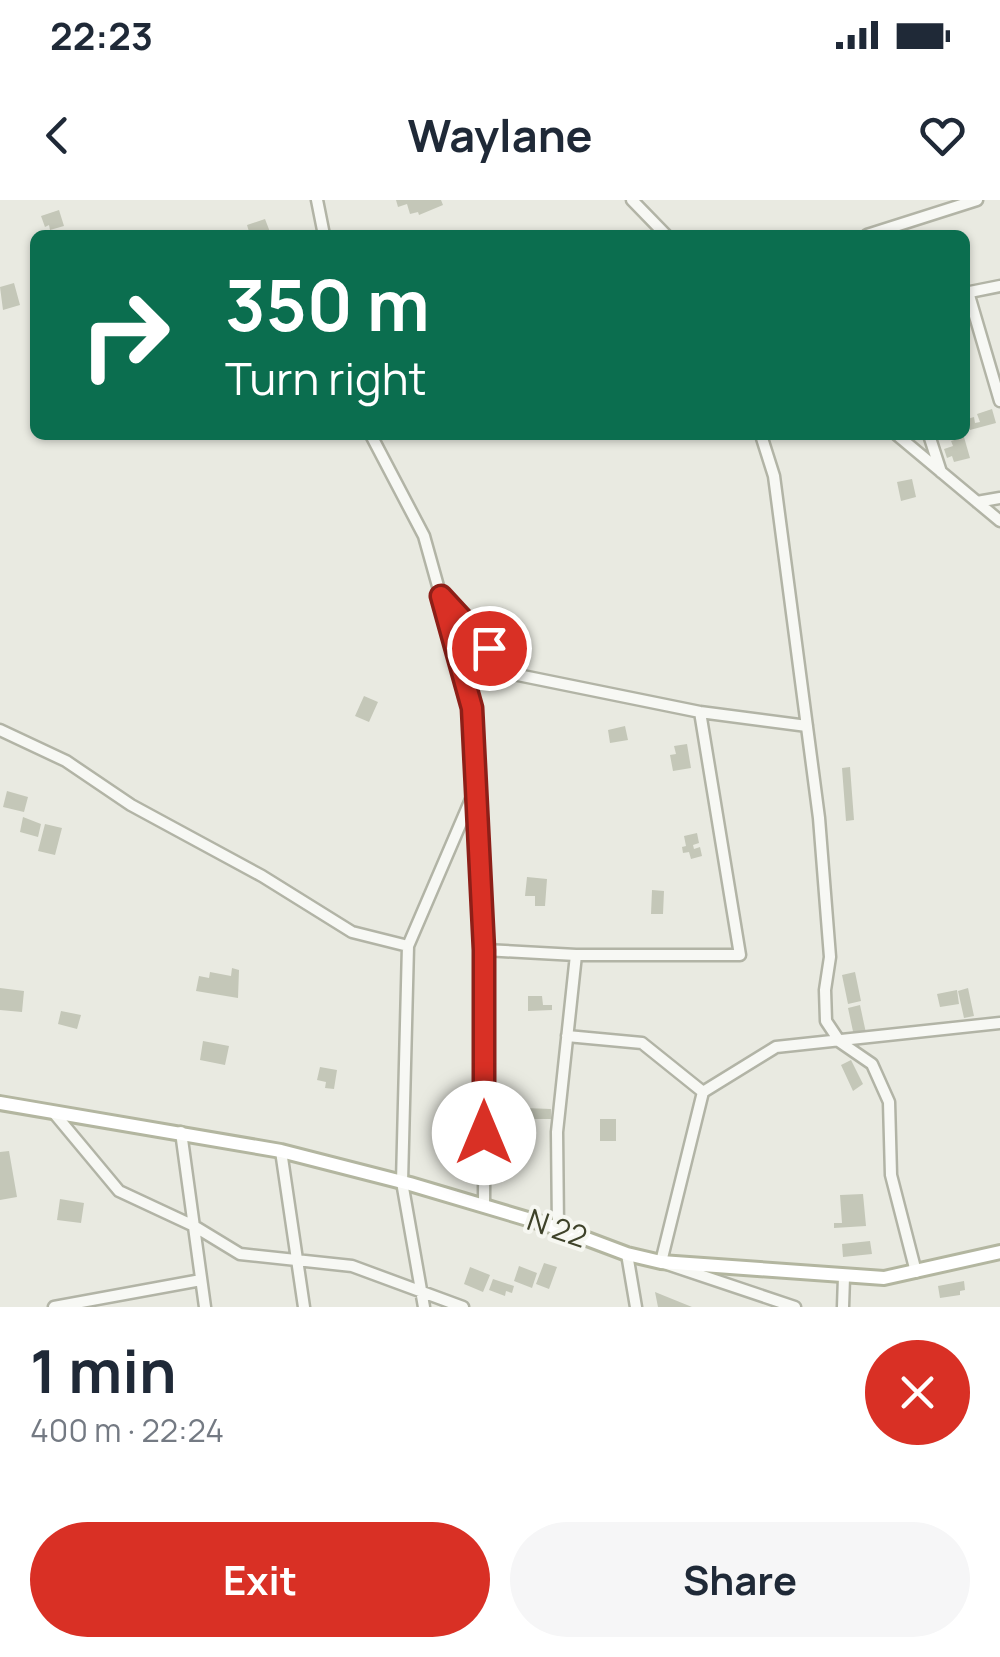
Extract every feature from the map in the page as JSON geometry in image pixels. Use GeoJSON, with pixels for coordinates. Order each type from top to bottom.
{"type":"FeatureCollection","features":[{"type":"Feature","properties":{"kind":"main road","name":"N 22"},"geometry":{"type":"LineString","coordinates":[[0,1103],[281,1152],[402,1182],[661,1262],[884,1278],[1000,1252]]}},
{"type":"Feature","properties":{"kind":"street"},"geometry":{"type":"LineString","coordinates":[[317,200],[323,230]]}},
{"type":"Feature","properties":{"kind":"street"},"geometry":{"type":"LineString","coordinates":[[632,200],[661,230]]}},
{"type":"Feature","properties":{"kind":"street"},"geometry":{"type":"LineString","coordinates":[[887,230],[976,200]]}},
{"type":"Feature","properties":{"kind":"street"},"geometry":{"type":"LineString","coordinates":[[970,291],[1000,286]]}},
{"type":"Feature","properties":{"kind":"street"},"geometry":{"type":"LineString","coordinates":[[970,305],[1000,401]]}},
{"type":"Feature","properties":{"kind":"street"},"geometry":{"type":"LineString","coordinates":[[374,440],[424,536],[472,708],[484,950],[484,1206]]}},
{"type":"Feature","properties":{"kind":"street"},"geometry":{"type":"LineString","coordinates":[[763,440],[774,476],[819,818],[830,957],[826,1021],[840,1042],[872,1064],[888,1102],[892,1175],[916,1272]]}},
{"type":"Feature","properties":{"kind":"street"},"geometry":{"type":"LineString","coordinates":[[903,440],[1000,521]]}},
{"type":"Feature","properties":{"kind":"street"},"geometry":{"type":"LineString","coordinates":[[931,440],[942,472]]}},
{"type":"Feature","properties":{"kind":"street"},"geometry":{"type":"LineString","coordinates":[[978,502],[1000,498]]}},
{"type":"Feature","properties":{"kind":"street"},"geometry":{"type":"LineString","coordinates":[[441,596],[513,674],[700,712],[807,726]]}},
{"type":"Feature","properties":{"kind":"street"},"geometry":{"type":"LineString","coordinates":[[484,950],[740,956],[700,712]]}},
{"type":"Feature","properties":{"kind":"street"},"geometry":{"type":"LineString","coordinates":[[0,730],[66,761],[132,805],[262,876],[352,932],[408,946]]}},
{"type":"Feature","properties":{"kind":"street"},"geometry":{"type":"LineString","coordinates":[[424,1307],[402,1182],[408,946],[477,784]]}},
{"type":"Feature","properties":{"kind":"street"},"geometry":{"type":"LineString","coordinates":[[558,1228],[557,1132],[576,955]]}},
{"type":"Feature","properties":{"kind":"street"},"geometry":{"type":"LineString","coordinates":[[795,1307],[661,1262],[703,1092],[776,1047],[1000,1023]]}},
{"type":"Feature","properties":{"kind":"street"},"geometry":{"type":"LineString","coordinates":[[567,1036],[642,1043],[703,1092]]}},
{"type":"Feature","properties":{"kind":"street"},"geometry":{"type":"LineString","coordinates":[[54,1113],[120,1191],[194,1226],[240,1254],[352,1266],[463,1307]]}},
{"type":"Feature","properties":{"kind":"street"},"geometry":{"type":"LineString","coordinates":[[181,1132],[205,1307]]}},
{"type":"Feature","properties":{"kind":"street"},"geometry":{"type":"LineString","coordinates":[[281,1152],[304,1307]]}},
{"type":"Feature","properties":{"kind":"street"},"geometry":{"type":"LineString","coordinates":[[627,1254],[636,1307]]}},
{"type":"Feature","properties":{"kind":"street"},"geometry":{"type":"LineString","coordinates":[[843,1307],[844,1278]]}},
{"type":"Feature","properties":{"kind":"street"},"geometry":{"type":"LineString","coordinates":[[54,1307],[201,1280]]}},
{"type":"Feature","properties":{"kind":"building"},"geometry":{"type":"Polygon","coordinates":[[[396,200],[441,200],[443,205],[419,215],[410,214],[407,204],[398,207],[396,200]]]}},
{"type":"Feature","properties":{"kind":"building"},"geometry":{"type":"Polygon","coordinates":[[[59,210],[64,226],[50,230],[49,225],[45,227],[41,216],[59,210]]]}},
{"type":"Feature","properties":{"kind":"building"},"geometry":{"type":"Polygon","coordinates":[[[265,219],[269,230],[248,230],[247,225],[265,219]]]}},
{"type":"Feature","properties":{"kind":"building"},"geometry":{"type":"Polygon","coordinates":[[[14,283],[20,305],[3,310],[0,287],[14,283]]]}},
{"type":"Feature","properties":{"kind":"building"},"geometry":{"type":"Polygon","coordinates":[[[992,409],[996,423],[970,430],[970,418],[980,422],[977,414],[992,409]]]}},
{"type":"Feature","properties":{"kind":"building"},"geometry":{"type":"Polygon","coordinates":[[[965,440],[970,458],[954,462],[952,456],[947,458],[944,449],[953,446],[951,441],[965,440]]]}},
{"type":"Feature","properties":{"kind":"building"},"geometry":{"type":"Polygon","coordinates":[[[912,479],[916,497],[901,501],[897,482],[912,479]]]}},
{"type":"Feature","properties":{"kind":"building"},"geometry":{"type":"Polygon","coordinates":[[[364,696],[378,702],[369,722],[355,716],[364,696]]]}},
{"type":"Feature","properties":{"kind":"building"},"geometry":{"type":"Polygon","coordinates":[[[625,726],[628,740],[610,743],[608,730],[625,726]]]}},
{"type":"Feature","properties":{"kind":"building"},"geometry":{"type":"Polygon","coordinates":[[[687,744],[691,768],[673,771],[670,755],[676,754],[674,746],[687,744]]]}},
{"type":"Feature","properties":{"kind":"building"},"geometry":{"type":"Polygon","coordinates":[[[850,767],[854,820],[846,821],[842,768],[850,767]]]}},
{"type":"Feature","properties":{"kind":"building"},"geometry":{"type":"Polygon","coordinates":[[[7,791],[28,797],[24,812],[3,807],[7,791]]]}},
{"type":"Feature","properties":{"kind":"building"},"geometry":{"type":"Polygon","coordinates":[[[23,817],[41,824],[38,837],[20,832],[23,817]]]}},
{"type":"Feature","properties":{"kind":"building"},"geometry":{"type":"Polygon","coordinates":[[[45,824],[62,828],[55,855],[38,851],[45,824]]]}},
{"type":"Feature","properties":{"kind":"building"},"geometry":{"type":"Polygon","coordinates":[[[697,833],[699,843],[693,845],[694,849],[700,847],[702,856],[691,859],[689,852],[683,853],[684,836],[697,833]]]}},
{"type":"Feature","properties":{"kind":"building"},"geometry":{"type":"Polygon","coordinates":[[[527,877],[547,879],[545,906],[535,906],[535,896],[525,896],[527,877]]]}},
{"type":"Feature","properties":{"kind":"building"},"geometry":{"type":"Polygon","coordinates":[[[652,890],[664,891],[663,914],[651,914],[652,890]]]}},
{"type":"Feature","properties":{"kind":"building"},"geometry":{"type":"Polygon","coordinates":[[[232,968],[239,970],[238,998],[196,991],[199,976],[209,978],[210,972],[231,976],[232,968]]]}},
{"type":"Feature","properties":{"kind":"building"},"geometry":{"type":"Polygon","coordinates":[[[855,972],[861,1001],[848,1004],[842,975],[855,972]]]}},
{"type":"Feature","properties":{"kind":"building"},"geometry":{"type":"Polygon","coordinates":[[[0,988],[24,991],[22,1012],[0,1010],[0,988]]]}},
{"type":"Feature","properties":{"kind":"building"},"geometry":{"type":"Polygon","coordinates":[[[968,988],[974,1016],[964,1018],[958,991],[968,988]]]}},
{"type":"Feature","properties":{"kind":"building"},"geometry":{"type":"Polygon","coordinates":[[[957,990],[959,1004],[940,1007],[937,994],[957,990]]]}},
{"type":"Feature","properties":{"kind":"building"},"geometry":{"type":"Polygon","coordinates":[[[528,996],[542,996],[543,1005],[552,1005],[552,1010],[528,1011],[528,996]]]}},
{"type":"Feature","properties":{"kind":"building"},"geometry":{"type":"Polygon","coordinates":[[[860,1005],[866,1033],[854,1036],[848,1008],[860,1005]]]}},
{"type":"Feature","properties":{"kind":"building"},"geometry":{"type":"Polygon","coordinates":[[[61,1011],[81,1015],[77,1029],[58,1024],[61,1011]]]}},
{"type":"Feature","properties":{"kind":"building"},"geometry":{"type":"Polygon","coordinates":[[[203,1041],[229,1046],[225,1065],[200,1060],[203,1041]]]}},
{"type":"Feature","properties":{"kind":"building"},"geometry":{"type":"Polygon","coordinates":[[[851,1060],[863,1084],[853,1091],[841,1065],[851,1060]]]}},
{"type":"Feature","properties":{"kind":"building"},"geometry":{"type":"Polygon","coordinates":[[[320,1067],[337,1070],[334,1089],[325,1088],[326,1082],[317,1080],[320,1067]]]}},
{"type":"Feature","properties":{"kind":"building"},"geometry":{"type":"Polygon","coordinates":[[[525,1108],[551,1109],[551,1119],[527,1119],[525,1108]]]}},
{"type":"Feature","properties":{"kind":"building"},"geometry":{"type":"Polygon","coordinates":[[[507,1115],[519,1115],[518,1141],[507,1141],[507,1115]]]}},
{"type":"Feature","properties":{"kind":"building"},"geometry":{"type":"Polygon","coordinates":[[[600,1119],[616,1119],[616,1141],[600,1141],[600,1119]]]}},
{"type":"Feature","properties":{"kind":"building"},"geometry":{"type":"Polygon","coordinates":[[[9,1151],[17,1197],[0,1200],[0,1152],[9,1151]]]}},
{"type":"Feature","properties":{"kind":"building"},"geometry":{"type":"Polygon","coordinates":[[[863,1194],[866,1226],[834,1228],[834,1223],[842,1223],[840,1195],[863,1194]]]}},
{"type":"Feature","properties":{"kind":"building"},"geometry":{"type":"Polygon","coordinates":[[[60,1199],[84,1203],[81,1223],[57,1220],[60,1199]]]}},
{"type":"Feature","properties":{"kind":"building"},"geometry":{"type":"Polygon","coordinates":[[[870,1241],[872,1254],[843,1257],[842,1244],[870,1241]]]}},
{"type":"Feature","properties":{"kind":"building"},"geometry":{"type":"Polygon","coordinates":[[[544,1263],[557,1267],[549,1289],[536,1284],[544,1263]]]}},
{"type":"Feature","properties":{"kind":"building"},"geometry":{"type":"Polygon","coordinates":[[[519,1266],[537,1273],[532,1288],[514,1281],[519,1266]]]}},
{"type":"Feature","properties":{"kind":"building"},"geometry":{"type":"Polygon","coordinates":[[[470,1267],[490,1275],[483,1292],[464,1284],[470,1267]]]}},
{"type":"Feature","properties":{"kind":"building"},"geometry":{"type":"Polygon","coordinates":[[[493,1279],[514,1286],[512,1293],[506,1291],[505,1296],[489,1290],[493,1279]]]}},
{"type":"Feature","properties":{"kind":"building"},"geometry":{"type":"Polygon","coordinates":[[[964,1281],[965,1290],[960,1295],[940,1298],[938,1286],[964,1281]]]}},
{"type":"Feature","properties":{"kind":"building"},"geometry":{"type":"Polygon","coordinates":[[[655,1292],[692,1307],[658,1307],[655,1292]]]}},
{"type":"Feature","properties":{"kind":"route"},"geometry":{"type":"LineString","coordinates":[[484,1133],[484,950],[472,708],[441,596],[489,648]]}}]}
